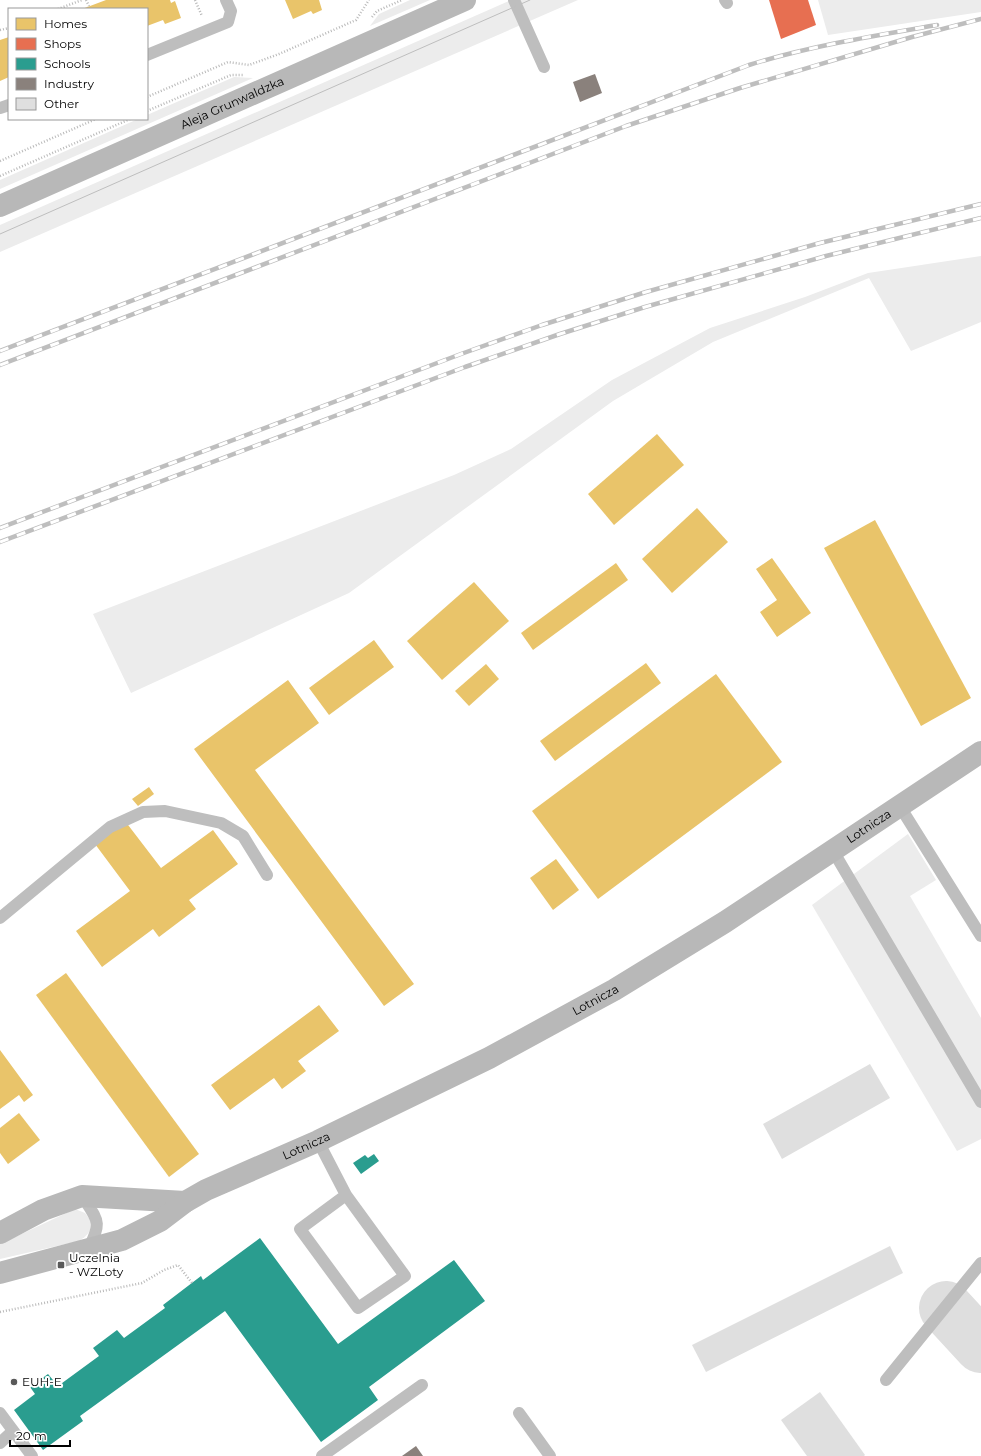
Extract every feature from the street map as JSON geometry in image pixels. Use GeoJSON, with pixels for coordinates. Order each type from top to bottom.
{"type":"FeatureCollection","features":[{"type":"Feature","properties":{"kind":"street","name":"Aleja Grunwaldzka"},"geometry":{"type":"LineString","coordinates":[[0,206],[465,0]]}},
{"type":"Feature","properties":{"kind":"street","name":"Lotnicza"},"geometry":{"type":"LineString","coordinates":[[0,1273],[122,1240],[160,1221],[185,1202],[206,1190],[318,1141],[489,1058],[614,990],[725,922],[832,849],[981,752]]}},
{"type":"Feature","properties":{"kind":"street"},"geometry":{"type":"LineString","coordinates":[[0,1233],[43,1210],[82,1196],[185,1202]]}},
{"type":"Feature","properties":{"kind":"lane"},"geometry":{"type":"LineString","coordinates":[[148,55],[228,22],[230,11],[226,0]]}},
{"type":"Feature","properties":{"kind":"lane"},"geometry":{"type":"LineString","coordinates":[[514,0],[544,67]]}},
{"type":"Feature","properties":{"kind":"lane"},"geometry":{"type":"LineString","coordinates":[[899,805],[981,936]]}},
{"type":"Feature","properties":{"kind":"lane"},"geometry":{"type":"LineString","coordinates":[[0,918],[110,827],[143,812],[165,810],[221,822],[243,836],[267,876]]}},
{"type":"Feature","properties":{"kind":"lane"},"geometry":{"type":"LineString","coordinates":[[832,849],[981,1102]]}},
{"type":"Feature","properties":{"kind":"lane"},"geometry":{"type":"LineString","coordinates":[[318,1141],[346,1195],[405,1276],[358,1308],[300,1229],[346,1195]]}},
{"type":"Feature","properties":{"kind":"lane"},"geometry":{"type":"LineString","coordinates":[[82,1196],[97,1218],[98,1227],[88,1250]]}},
{"type":"Feature","properties":{"kind":"lane"},"geometry":{"type":"LineString","coordinates":[[886,1380],[981,1263]]}},
{"type":"Feature","properties":{"kind":"lane"},"geometry":{"type":"LineString","coordinates":[[322,1456],[422,1385]]}},
{"type":"Feature","properties":{"kind":"lane"},"geometry":{"type":"LineString","coordinates":[[0,1413],[32,1456]]}},
{"type":"Feature","properties":{"kind":"lane"},"geometry":{"type":"LineString","coordinates":[[519,1413],[550,1456]]}},
{"type":"Feature","properties":{"kind":"lane"},"geometry":{"type":"LineString","coordinates":[[0,1443],[13,1431]]}},
{"type":"Feature","properties":{"kind":"path"},"geometry":{"type":"LineString","coordinates":[[61,8],[82,0]]}},
{"type":"Feature","properties":{"kind":"path"},"geometry":{"type":"LineString","coordinates":[[86,0],[89,6]]}},
{"type":"Feature","properties":{"kind":"path"},"geometry":{"type":"LineString","coordinates":[[148,97],[228,62],[249,65],[286,51],[356,20],[369,0]]}},
{"type":"Feature","properties":{"kind":"path"},"geometry":{"type":"LineString","coordinates":[[377,11],[402,0]]}},
{"type":"Feature","properties":{"kind":"path"},"geometry":{"type":"LineString","coordinates":[[0,161],[94,120]]}},
{"type":"Feature","properties":{"kind":"path"},"geometry":{"type":"LineString","coordinates":[[0,176],[128,120]]}},
{"type":"Feature","properties":{"kind":"path"},"geometry":{"type":"LineString","coordinates":[[0,1312],[142,1283],[164,1270],[178,1265],[192,1283]]}},
{"type":"Feature","properties":{"kind":"shaded area"},"geometry":{"type":"Polygon","coordinates":[[[410,0],[430,0],[370,26],[379,14],[410,0]]]}},
{"type":"Feature","properties":{"kind":"shaded area"},"geometry":{"type":"Polygon","coordinates":[[[511,0],[578,0],[0,252],[0,225],[511,0]]]}},
{"type":"Feature","properties":{"kind":"shaded area"},"geometry":{"type":"Polygon","coordinates":[[[818,0],[981,0],[981,12],[828,35],[818,0]]]}},
{"type":"Feature","properties":{"kind":"shaded area"},"geometry":{"type":"Polygon","coordinates":[[[234,77],[253,78],[0,189],[0,180],[136,120],[148,120],[148,115],[234,77]]]}},
{"type":"Feature","properties":{"kind":"shaded area"},"geometry":{"type":"Polygon","coordinates":[[[981,256],[981,322],[911,351],[869,278],[713,342],[613,401],[349,593],[131,693],[93,614],[454,475],[511,449],[612,380],[710,328],[805,297],[868,273],[981,256]]]}},
{"type":"Feature","properties":{"kind":"shaded area"},"geometry":{"type":"Polygon","coordinates":[[[908,834],[936,880],[910,896],[981,1018],[981,1139],[957,1151],[812,905],[908,834]]]}},
{"type":"Feature","properties":{"kind":"shaded area"},"geometry":{"type":"Polygon","coordinates":[[[75,1209],[85,1213],[91,1221],[90,1230],[87,1235],[79,1241],[0,1259],[0,1244],[75,1209]]]}},
{"type":"Feature","properties":{"kind":"building: Homes"},"geometry":{"type":"Polygon","coordinates":[[[106,0],[170,0],[171,3],[175,1],[181,18],[165,24],[163,20],[148,26],[148,8],[85,8],[106,0]]]}},
{"type":"Feature","properties":{"kind":"building: Homes"},"geometry":{"type":"Polygon","coordinates":[[[285,0],[319,0],[322,10],[313,14],[311,11],[293,19],[285,0]]]}},
{"type":"Feature","properties":{"kind":"building: Homes"},"geometry":{"type":"Polygon","coordinates":[[[8,37],[8,77],[0,81],[0,40],[8,37]]]}},
{"type":"Feature","properties":{"kind":"building: Homes"},"geometry":{"type":"Polygon","coordinates":[[[657,434],[684,465],[614,525],[588,494],[657,434]]]}},
{"type":"Feature","properties":{"kind":"building: Homes"},"geometry":{"type":"Polygon","coordinates":[[[697,508],[728,542],[672,593],[642,559],[697,508]]]}},
{"type":"Feature","properties":{"kind":"building: Homes"},"geometry":{"type":"Polygon","coordinates":[[[875,520],[971,698],[921,726],[824,548],[875,520]]]}},
{"type":"Feature","properties":{"kind":"building: Homes"},"geometry":{"type":"Polygon","coordinates":[[[772,558],[811,613],[777,637],[760,612],[777,600],[756,569],[772,558]]]}},
{"type":"Feature","properties":{"kind":"building: Homes"},"geometry":{"type":"Polygon","coordinates":[[[616,563],[628,580],[533,650],[521,633],[616,563]]]}},
{"type":"Feature","properties":{"kind":"building: Homes"},"geometry":{"type":"Polygon","coordinates":[[[474,582],[509,621],[442,680],[407,641],[474,582]]]}},
{"type":"Feature","properties":{"kind":"building: Homes"},"geometry":{"type":"Polygon","coordinates":[[[374,640],[394,667],[329,715],[309,688],[374,640]]]}},
{"type":"Feature","properties":{"kind":"building: Homes"},"geometry":{"type":"Polygon","coordinates":[[[646,663],[661,683],[555,761],[540,741],[646,663]]]}},
{"type":"Feature","properties":{"kind":"building: Homes"},"geometry":{"type":"Polygon","coordinates":[[[486,664],[499,679],[469,706],[455,691],[486,664]]]}},
{"type":"Feature","properties":{"kind":"building: Homes"},"geometry":{"type":"Polygon","coordinates":[[[716,674],[782,762],[598,899],[532,811],[716,674]]]}},
{"type":"Feature","properties":{"kind":"building: Homes"},"geometry":{"type":"Polygon","coordinates":[[[288,680],[319,723],[255,770],[414,984],[384,1006],[194,749],[288,680]]]}},
{"type":"Feature","properties":{"kind":"building: Homes"},"geometry":{"type":"Polygon","coordinates":[[[149,787],[154,794],[138,806],[132,799],[149,787]]]}},
{"type":"Feature","properties":{"kind":"building: Homes"},"geometry":{"type":"Polygon","coordinates":[[[125,821],[161,868],[213,830],[238,864],[189,900],[196,909],[159,937],[153,929],[102,967],[76,931],[130,891],[95,844],[125,821]]]}},
{"type":"Feature","properties":{"kind":"building: Homes"},"geometry":{"type":"Polygon","coordinates":[[[556,859],[579,890],[553,910],[530,878],[556,859]]]}},
{"type":"Feature","properties":{"kind":"building: Homes"},"geometry":{"type":"Polygon","coordinates":[[[66,973],[199,1154],[169,1177],[36,995],[66,973]]]}},
{"type":"Feature","properties":{"kind":"building: Homes"},"geometry":{"type":"Polygon","coordinates":[[[319,1005],[339,1031],[298,1061],[306,1071],[282,1089],[274,1078],[230,1110],[211,1085],[319,1005]]]}},
{"type":"Feature","properties":{"kind":"building: Homes"},"geometry":{"type":"Polygon","coordinates":[[[0,1050],[33,1095],[24,1102],[19,1095],[0,1109],[0,1050]]]}},
{"type":"Feature","properties":{"kind":"building: Homes"},"geometry":{"type":"Polygon","coordinates":[[[19,1113],[40,1140],[8,1164],[0,1153],[0,1128],[19,1113]]]}},
{"type":"Feature","properties":{"kind":"building: Shops"},"geometry":{"type":"Polygon","coordinates":[[[769,0],[808,0],[816,25],[781,39],[769,0]]]}},
{"type":"Feature","properties":{"kind":"building: Schools"},"geometry":{"type":"Polygon","coordinates":[[[374,1154],[379,1161],[361,1174],[353,1163],[365,1155],[368,1158],[374,1154]]]}},
{"type":"Feature","properties":{"kind":"building: Schools"},"geometry":{"type":"Polygon","coordinates":[[[260,1238],[338,1344],[454,1260],[485,1301],[369,1387],[378,1400],[321,1442],[225,1311],[80,1416],[83,1421],[43,1450],[14,1410],[35,1394],[30,1387],[48,1374],[58,1386],[99,1356],[93,1348],[117,1330],[124,1338],[165,1308],[163,1305],[201,1276],[203,1280],[260,1238]]]}},
{"type":"Feature","properties":{"kind":"building: Industry"},"geometry":{"type":"Polygon","coordinates":[[[595,74],[602,93],[580,102],[573,82],[595,74]]]}},
{"type":"Feature","properties":{"kind":"building: Industry"},"geometry":{"type":"Polygon","coordinates":[[[416,1446],[423,1456],[402,1456],[416,1446]]]}},
{"type":"Feature","properties":{"kind":"building: Other"},"geometry":{"type":"Polygon","coordinates":[[[870,1064],[890,1098],[782,1159],[763,1124],[870,1064]]]}},
{"type":"Feature","properties":{"kind":"building: Other"},"geometry":{"type":"Polygon","coordinates":[[[890,1246],[903,1273],[706,1372],[692,1345],[890,1246]]]}},
{"type":"Feature","properties":{"kind":"building: Other"},"geometry":{"type":"Polygon","coordinates":[[[820,1392],[865,1455],[864,1456],[807,1456],[781,1420],[820,1392]]]}},
{"type":"Feature","properties":{"kind":"taxiway"},"geometry":{"type":"LineString","coordinates":[[946,1308],[981,1346]]}},
{"type":"Feature","properties":{"kind":"tram line"},"geometry":{"type":"LineString","coordinates":[[0,234],[530,0]]}},
{"type":"Feature","properties":{"kind":"railway"},"geometry":{"type":"LineString","coordinates":[[0,365],[626,126],[740,88],[912,37],[981,19]]}},
{"type":"Feature","properties":{"kind":"railway"},"geometry":{"type":"LineString","coordinates":[[0,351],[749,65],[818,47],[865,37],[937,25]]}},
{"type":"Feature","properties":{"kind":"railway"},"geometry":{"type":"LineString","coordinates":[[0,528],[461,354],[542,325],[646,292],[820,243],[981,204]]}},
{"type":"Feature","properties":{"kind":"railway"},"geometry":{"type":"LineString","coordinates":[[0,542],[465,367],[560,334],[645,307],[826,256],[981,218]]}},
{"type":"Feature","properties":{"kind":"place","name":"Uczelnia - WZLoty"},"geometry":{"type":"Point","coordinates":[61,1265]}},
{"type":"Feature","properties":{"kind":"place","name":"EUH-E"},"geometry":{"type":"Point","coordinates":[14,1382]}}]}
